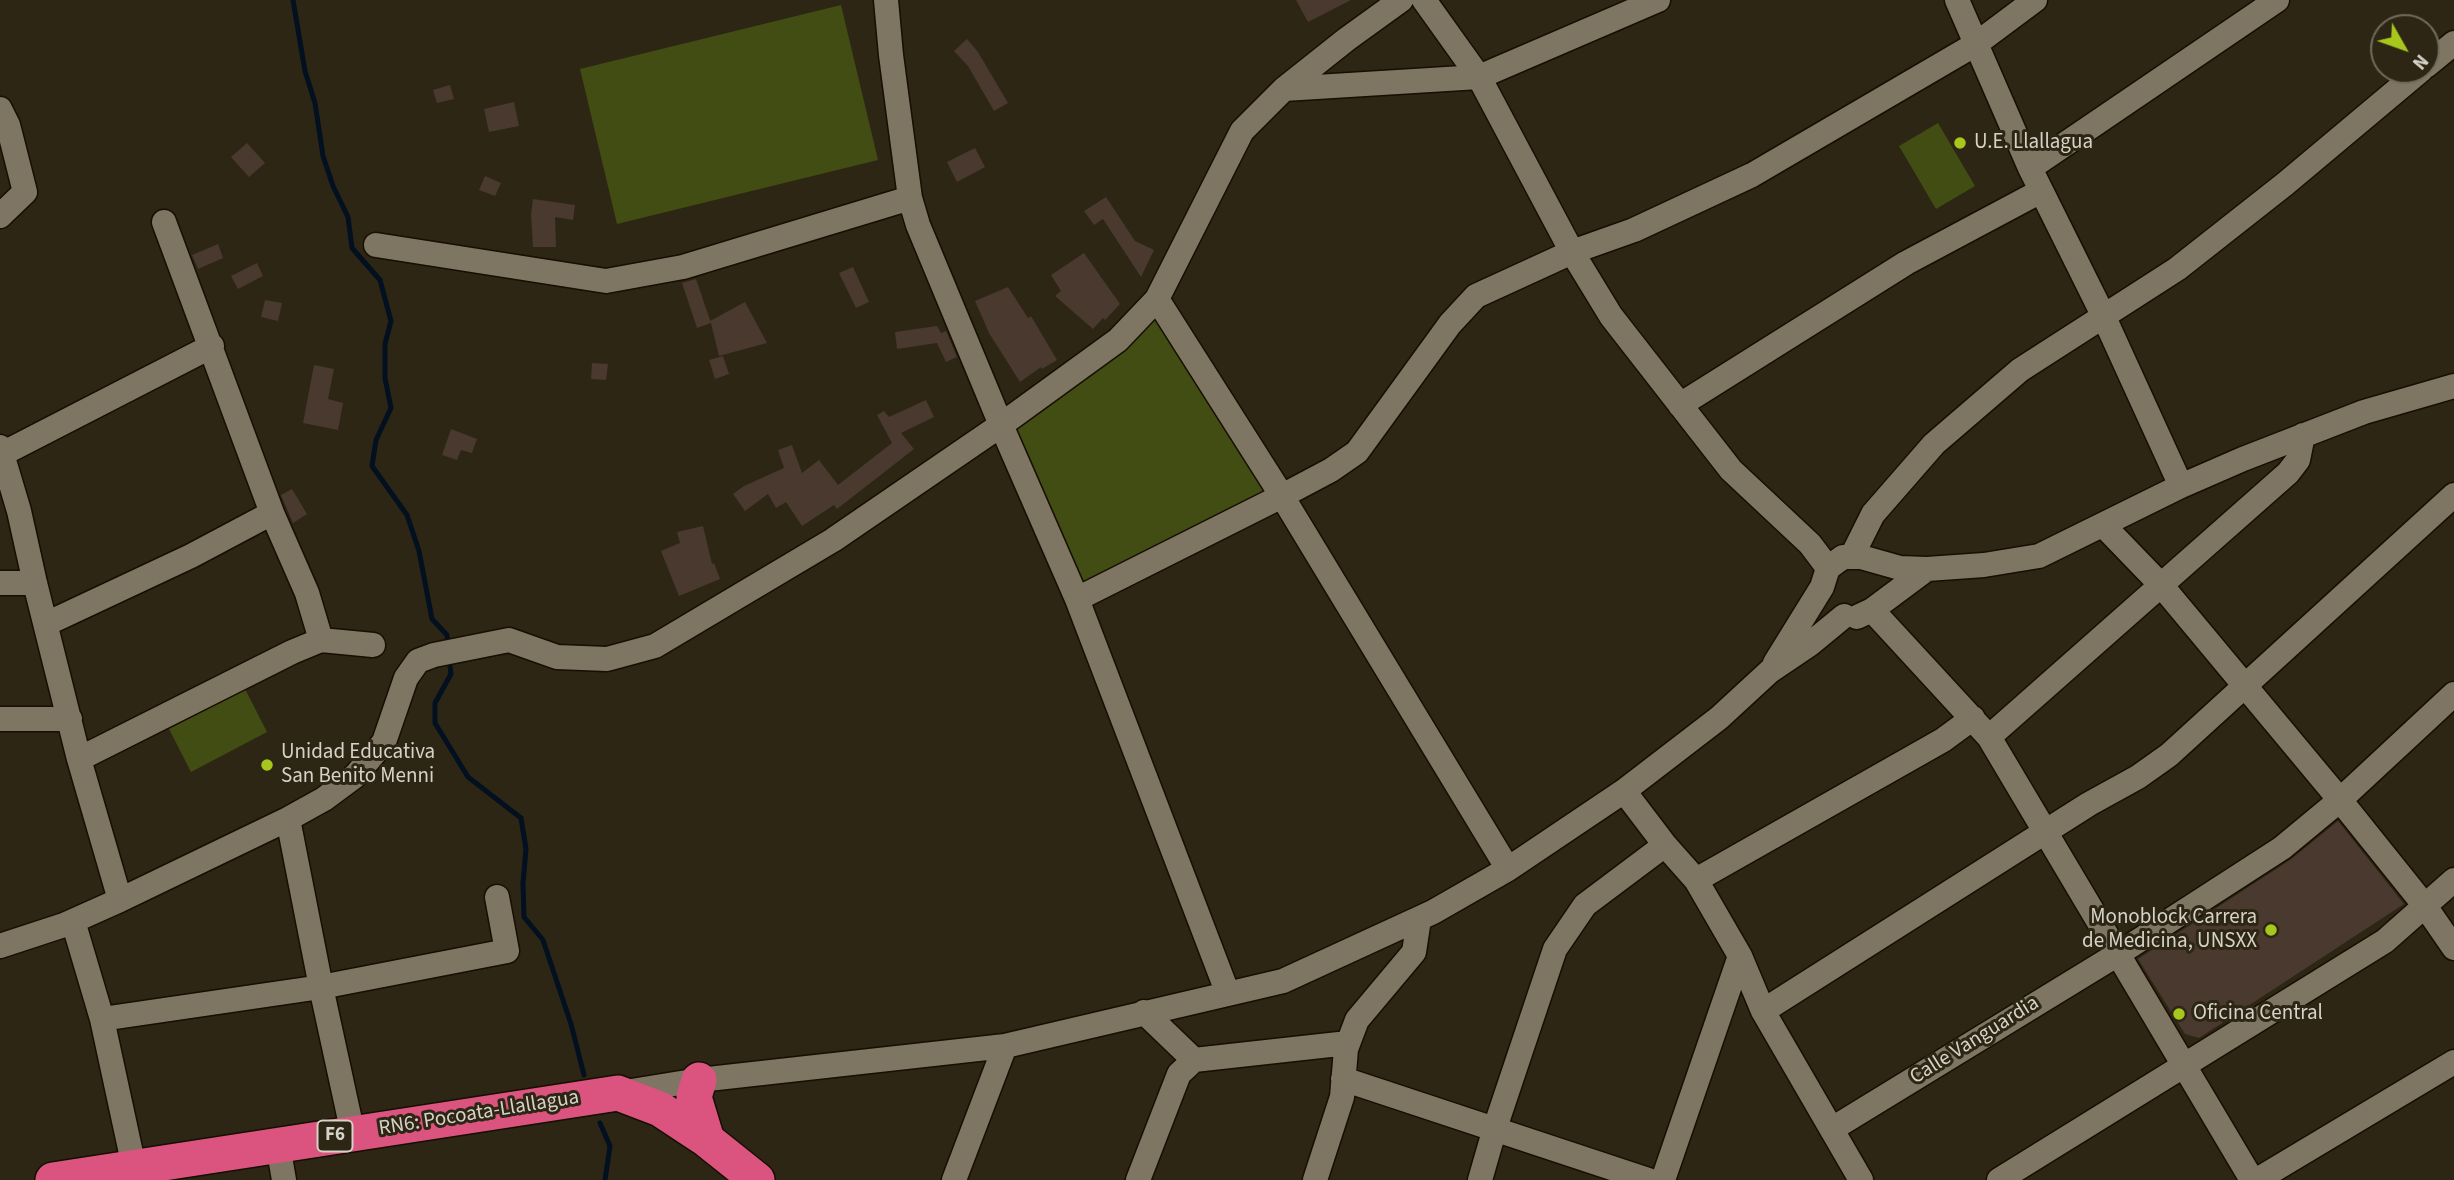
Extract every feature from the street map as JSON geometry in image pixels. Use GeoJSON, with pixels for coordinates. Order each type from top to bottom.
{"type":"FeatureCollection","features":[{"type":"Feature","properties":{"kind":"highway"},"geometry":{"type":"LineString","coordinates":[[699,1080],[694,1097],[707,1140]]}},
{"type":"Feature","properties":{"kind":"highway","name":"RN6: Pocoata-Llallagua"},"geometry":{"type":"LineString","coordinates":[[53,1180],[618,1093],[660,1109],[707,1140],[757,1180]]}},
{"type":"Feature","properties":{"kind":"street"},"geometry":{"type":"LineString","coordinates":[[886,0],[910,198],[918,225],[1077,598],[1228,994]]}},
{"type":"Feature","properties":{"kind":"street"},"geometry":{"type":"LineString","coordinates":[[0,946],[73,921],[120,900],[324,799],[355,776],[384,742],[406,678],[418,661],[434,655],[509,640],[557,657],[607,659],[655,646],[833,540],[1001,425],[1118,340],[1157,299],[1242,131],[1284,89],[1347,38],[1401,0]]}},
{"type":"Feature","properties":{"kind":"street"},"geometry":{"type":"LineString","coordinates":[[1424,0],[1479,77],[1572,252],[1611,316],[1731,470],[1810,544],[1825,577],[1825,600],[1832,610],[1844,616],[1864,616],[1927,569]]}},
{"type":"Feature","properties":{"kind":"street"},"geometry":{"type":"LineString","coordinates":[[1284,89],[1479,77],[1658,0]]}},
{"type":"Feature","properties":{"kind":"street"},"geometry":{"type":"LineString","coordinates":[[1957,0],[2030,168],[2103,316],[2181,486]]}},
{"type":"Feature","properties":{"kind":"street"},"geometry":{"type":"LineString","coordinates":[[1077,598],[1282,496],[1331,470],[1357,452],[1450,324],[1476,296],[1572,252],[1634,230],[1752,175],[1976,44],[2035,0]]}},
{"type":"Feature","properties":{"kind":"street"},"geometry":{"type":"LineString","coordinates":[[2030,168],[2277,0]]}},
{"type":"Feature","properties":{"kind":"street"},"geometry":{"type":"LineString","coordinates":[[2440,54],[2454,43]]}},
{"type":"Feature","properties":{"kind":"street"},"geometry":{"type":"LineString","coordinates":[[1861,558],[1873,514],[1934,444],[2020,370],[2177,269],[2285,184],[2404,84]]}},
{"type":"Feature","properties":{"kind":"street"},"geometry":{"type":"LineString","coordinates":[[0,109],[8,125],[25,192],[0,216]]}},
{"type":"Feature","properties":{"kind":"street"},"geometry":{"type":"LineString","coordinates":[[1680,405],[1906,262],[2041,191]]}},
{"type":"Feature","properties":{"kind":"street"},"geometry":{"type":"LineString","coordinates":[[376,245],[606,281],[683,267],[910,198]]}},
{"type":"Feature","properties":{"kind":"street"},"geometry":{"type":"LineString","coordinates":[[164,222],[272,513],[307,593],[321,640]]}},
{"type":"Feature","properties":{"kind":"street"},"geometry":{"type":"LineString","coordinates":[[1157,299],[1282,496],[1508,869]]}},
{"type":"Feature","properties":{"kind":"street"},"geometry":{"type":"LineString","coordinates":[[120,900],[79,759],[19,511],[1,451],[212,346]]}},
{"type":"Feature","properties":{"kind":"street"},"geometry":{"type":"LineString","coordinates":[[1770,671],[1825,577],[1843,558],[1861,558],[1900,568],[1927,569],[1984,565],[2039,556],[2181,486],[2303,435],[2364,412],[2454,386]]}},
{"type":"Feature","properties":{"kind":"street"},"geometry":{"type":"LineString","coordinates":[[1696,880],[1943,740],[1981,727],[2161,585],[2288,472],[2298,460],[2303,435]]}},
{"type":"Feature","properties":{"kind":"street"},"geometry":{"type":"LineString","coordinates":[[1763,1011],[2169,755],[2454,495]]}},
{"type":"Feature","properties":{"kind":"street"},"geometry":{"type":"LineString","coordinates":[[46,624],[191,556],[272,513]]}},
{"type":"Feature","properties":{"kind":"street"},"geometry":{"type":"LineString","coordinates":[[2104,526],[2161,585],[2340,800],[2425,906],[2454,948]]}},
{"type":"Feature","properties":{"kind":"street"},"geometry":{"type":"LineString","coordinates":[[1861,558],[1880,573],[1883,589],[1875,607]]}},
{"type":"Feature","properties":{"kind":"street"},"geometry":{"type":"LineString","coordinates":[[0,583],[35,583]]}},
{"type":"Feature","properties":{"kind":"street"},"geometry":{"type":"LineString","coordinates":[[1875,607],[1981,727],[2047,832],[2255,1180],[2454,1062]]}},
{"type":"Feature","properties":{"kind":"street"},"geometry":{"type":"LineString","coordinates":[[618,1093],[699,1080],[1005,1046],[1283,981],[1419,919],[1508,869],[1624,791],[1719,718],[1770,671],[1844,616]]}},
{"type":"Feature","properties":{"kind":"street"},"geometry":{"type":"LineString","coordinates":[[79,759],[321,640],[373,645]]}},
{"type":"Feature","properties":{"kind":"street","name":"Calle Vanguardia"},"geometry":{"type":"LineString","coordinates":[[1832,1129],[2118,954],[2282,848],[2340,800],[2454,694]]}},
{"type":"Feature","properties":{"kind":"street"},"geometry":{"type":"LineString","coordinates":[[0,719],[71,719]]}},
{"type":"Feature","properties":{"kind":"street"},"geometry":{"type":"LineString","coordinates":[[1624,791],[1696,880],[1740,956],[1763,1011],[1861,1180]]}},
{"type":"Feature","properties":{"kind":"street"},"geometry":{"type":"LineString","coordinates":[[288,819],[353,1134]]}},
{"type":"Feature","properties":{"kind":"street"},"geometry":{"type":"LineString","coordinates":[[1480,1180],[1555,949],[1585,905],[1665,845]]}},
{"type":"Feature","properties":{"kind":"street"},"geometry":{"type":"LineString","coordinates":[[2000,1180],[2385,941],[2454,880]]}},
{"type":"Feature","properties":{"kind":"street"},"geometry":{"type":"LineString","coordinates":[[102,1019],[321,987],[507,951],[497,897]]}},
{"type":"Feature","properties":{"kind":"street"},"geometry":{"type":"LineString","coordinates":[[1315,1180],[1342,1097],[1348,1043],[1357,1020],[1414,952],[1419,919]]}},
{"type":"Feature","properties":{"kind":"street"},"geometry":{"type":"LineString","coordinates":[[73,921],[102,1019],[134,1167]]}},
{"type":"Feature","properties":{"kind":"street"},"geometry":{"type":"LineString","coordinates":[[1664,1180],[1740,956]]}},
{"type":"Feature","properties":{"kind":"street"},"geometry":{"type":"LineString","coordinates":[[1144,1012],[1194,1060]]}},
{"type":"Feature","properties":{"kind":"street"},"geometry":{"type":"LineString","coordinates":[[1138,1180],[1179,1074],[1194,1060],[1348,1043]]}},
{"type":"Feature","properties":{"kind":"street"},"geometry":{"type":"LineString","coordinates":[[954,1180],[1005,1046]]}},
{"type":"Feature","properties":{"kind":"street"},"geometry":{"type":"LineString","coordinates":[[1343,1079],[1648,1180]]}},
{"type":"Feature","properties":{"kind":"street"},"geometry":{"type":"LineString","coordinates":[[278,1145],[284,1180]]}},
{"type":"Feature","properties":{"kind":"green space"},"geometry":{"type":"Polygon","coordinates":[[[841,5],[878,160],[617,224],[580,69],[841,5]]]}},
{"type":"Feature","properties":{"kind":"green space"},"geometry":{"type":"Polygon","coordinates":[[[1938,123],[1975,186],[1936,209],[1899,146],[1938,123]]]}},
{"type":"Feature","properties":{"kind":"green space"},"geometry":{"type":"Polygon","coordinates":[[[1157,299],[1282,496],[1077,599],[1001,425],[1157,299]]]}},
{"type":"Feature","properties":{"kind":"green space"},"geometry":{"type":"Polygon","coordinates":[[[245,689],[267,732],[191,772],[169,729],[245,689]]]}},
{"type":"Feature","properties":{"kind":"building"},"geometry":{"type":"Polygon","coordinates":[[[1296,0],[1351,0],[1308,22],[1296,0]]]}},
{"type":"Feature","properties":{"kind":"building"},"geometry":{"type":"Polygon","coordinates":[[[967,39],[978,52],[1008,103],[994,111],[968,66],[954,51],[967,39]]]}},
{"type":"Feature","properties":{"kind":"building"},"geometry":{"type":"Polygon","coordinates":[[[450,85],[454,99],[437,103],[433,90],[450,85]]]}},
{"type":"Feature","properties":{"kind":"building"},"geometry":{"type":"Polygon","coordinates":[[[514,102],[519,126],[489,132],[484,109],[514,102]]]}},
{"type":"Feature","properties":{"kind":"building"},"geometry":{"type":"Polygon","coordinates":[[[247,143],[265,163],[249,177],[231,157],[247,143]]]}},
{"type":"Feature","properties":{"kind":"building"},"geometry":{"type":"Polygon","coordinates":[[[975,148],[985,167],[957,182],[947,162],[975,148]]]}},
{"type":"Feature","properties":{"kind":"building"},"geometry":{"type":"Polygon","coordinates":[[[485,176],[501,183],[495,196],[479,190],[485,176]]]}},
{"type":"Feature","properties":{"kind":"building"},"geometry":{"type":"Polygon","coordinates":[[[1106,197],[1135,241],[1154,250],[1141,277],[1103,219],[1094,225],[1084,211],[1106,197]]]}},
{"type":"Feature","properties":{"kind":"building"},"geometry":{"type":"Polygon","coordinates":[[[533,199],[575,205],[573,220],[555,217],[556,247],[533,247],[533,199]]]}},
{"type":"Feature","properties":{"kind":"building"},"geometry":{"type":"Polygon","coordinates":[[[218,244],[223,258],[198,269],[192,255],[218,244]]]}},
{"type":"Feature","properties":{"kind":"building"},"geometry":{"type":"Polygon","coordinates":[[[1084,253],[1120,304],[1093,329],[1055,296],[1061,291],[1051,275],[1084,253]]]}},
{"type":"Feature","properties":{"kind":"building"},"geometry":{"type":"Polygon","coordinates":[[[257,263],[263,276],[238,289],[231,276],[257,263]]]}},
{"type":"Feature","properties":{"kind":"building"},"geometry":{"type":"Polygon","coordinates":[[[853,267],[869,302],[856,308],[839,273],[853,267]]]}},
{"type":"Feature","properties":{"kind":"building"},"geometry":{"type":"Polygon","coordinates":[[[696,279],[710,321],[745,302],[767,343],[719,356],[711,323],[697,328],[682,283],[696,279]]]}},
{"type":"Feature","properties":{"kind":"building"},"geometry":{"type":"Polygon","coordinates":[[[1008,287],[1028,318],[1031,316],[1057,360],[1042,369],[1041,367],[1020,382],[989,333],[975,301],[1008,287]]]}},
{"type":"Feature","properties":{"kind":"building"},"geometry":{"type":"Polygon","coordinates":[[[265,300],[282,303],[278,321],[261,317],[265,300]]]}},
{"type":"Feature","properties":{"kind":"building"},"geometry":{"type":"Polygon","coordinates":[[[937,326],[941,333],[946,331],[957,357],[946,362],[937,343],[897,349],[895,332],[937,326]]]}},
{"type":"Feature","properties":{"kind":"building"},"geometry":{"type":"Polygon","coordinates":[[[723,356],[729,374],[715,379],[709,360],[723,356]]]}},
{"type":"Feature","properties":{"kind":"building"},"geometry":{"type":"Polygon","coordinates":[[[592,363],[608,364],[606,380],[591,379],[592,363]]]}},
{"type":"Feature","properties":{"kind":"building"},"geometry":{"type":"Polygon","coordinates":[[[314,365],[334,369],[328,399],[343,403],[338,430],[303,423],[314,365]]]}},
{"type":"Feature","properties":{"kind":"building"},"geometry":{"type":"Polygon","coordinates":[[[926,400],[934,417],[901,433],[914,449],[837,509],[834,505],[802,526],[786,502],[776,508],[768,494],[745,511],[733,494],[744,486],[784,468],[778,450],[792,445],[802,473],[819,460],[838,485],[892,443],[877,415],[884,411],[889,417],[926,400]]]}},
{"type":"Feature","properties":{"kind":"building"},"geometry":{"type":"Polygon","coordinates":[[[451,429],[477,439],[472,453],[461,450],[457,460],[442,455],[451,429]]]}},
{"type":"Feature","properties":{"kind":"building"},"geometry":{"type":"Polygon","coordinates":[[[292,489],[307,514],[293,523],[281,495],[292,489]]]}},
{"type":"Feature","properties":{"kind":"building"},"geometry":{"type":"Polygon","coordinates":[[[703,526],[712,564],[714,563],[720,579],[679,596],[661,551],[680,543],[677,532],[703,526]]]}},
{"type":"Feature","properties":{"kind":"building","name":"Monoblock Carrera de Medicina, UNSXX"},"geometry":{"type":"Polygon","coordinates":[[[2338,821],[2404,904],[2199,1038],[2185,1034],[2138,959],[2290,860],[2338,821]]]}},
{"type":"Feature","properties":{"kind":"waterway"},"geometry":{"type":"LineString","coordinates":[[293,0],[305,71],[315,103],[323,156],[333,186],[348,217],[352,248],[380,280],[391,321],[385,344],[385,378],[391,408],[376,440],[372,466],[407,515],[419,551],[432,619],[447,635],[448,644]]}},
{"type":"Feature","properties":{"kind":"waterway"},"geometry":{"type":"LineString","coordinates":[[449,658],[451,674],[435,703],[435,723],[468,777],[521,818],[526,849],[524,917],[543,940],[571,1024],[584,1075]]}},
{"type":"Feature","properties":{"kind":"waterway"},"geometry":{"type":"LineString","coordinates":[[600,1123],[610,1146],[605,1180]]}},
{"type":"Feature","properties":{"kind":"place","name":"U.E. Llallagua"},"geometry":{"type":"Point","coordinates":[1960,143]}},
{"type":"Feature","properties":{"kind":"place","name":"Unidad Educativa San Benito Menni"},"geometry":{"type":"Point","coordinates":[267,765]}},
{"type":"Feature","properties":{"kind":"place","name":"Monoblock Carrera de Medicina, UNSXX"},"geometry":{"type":"Point","coordinates":[2271,930]}},
{"type":"Feature","properties":{"kind":"place","name":"Oficina Central"},"geometry":{"type":"Point","coordinates":[2179,1014]}}]}
